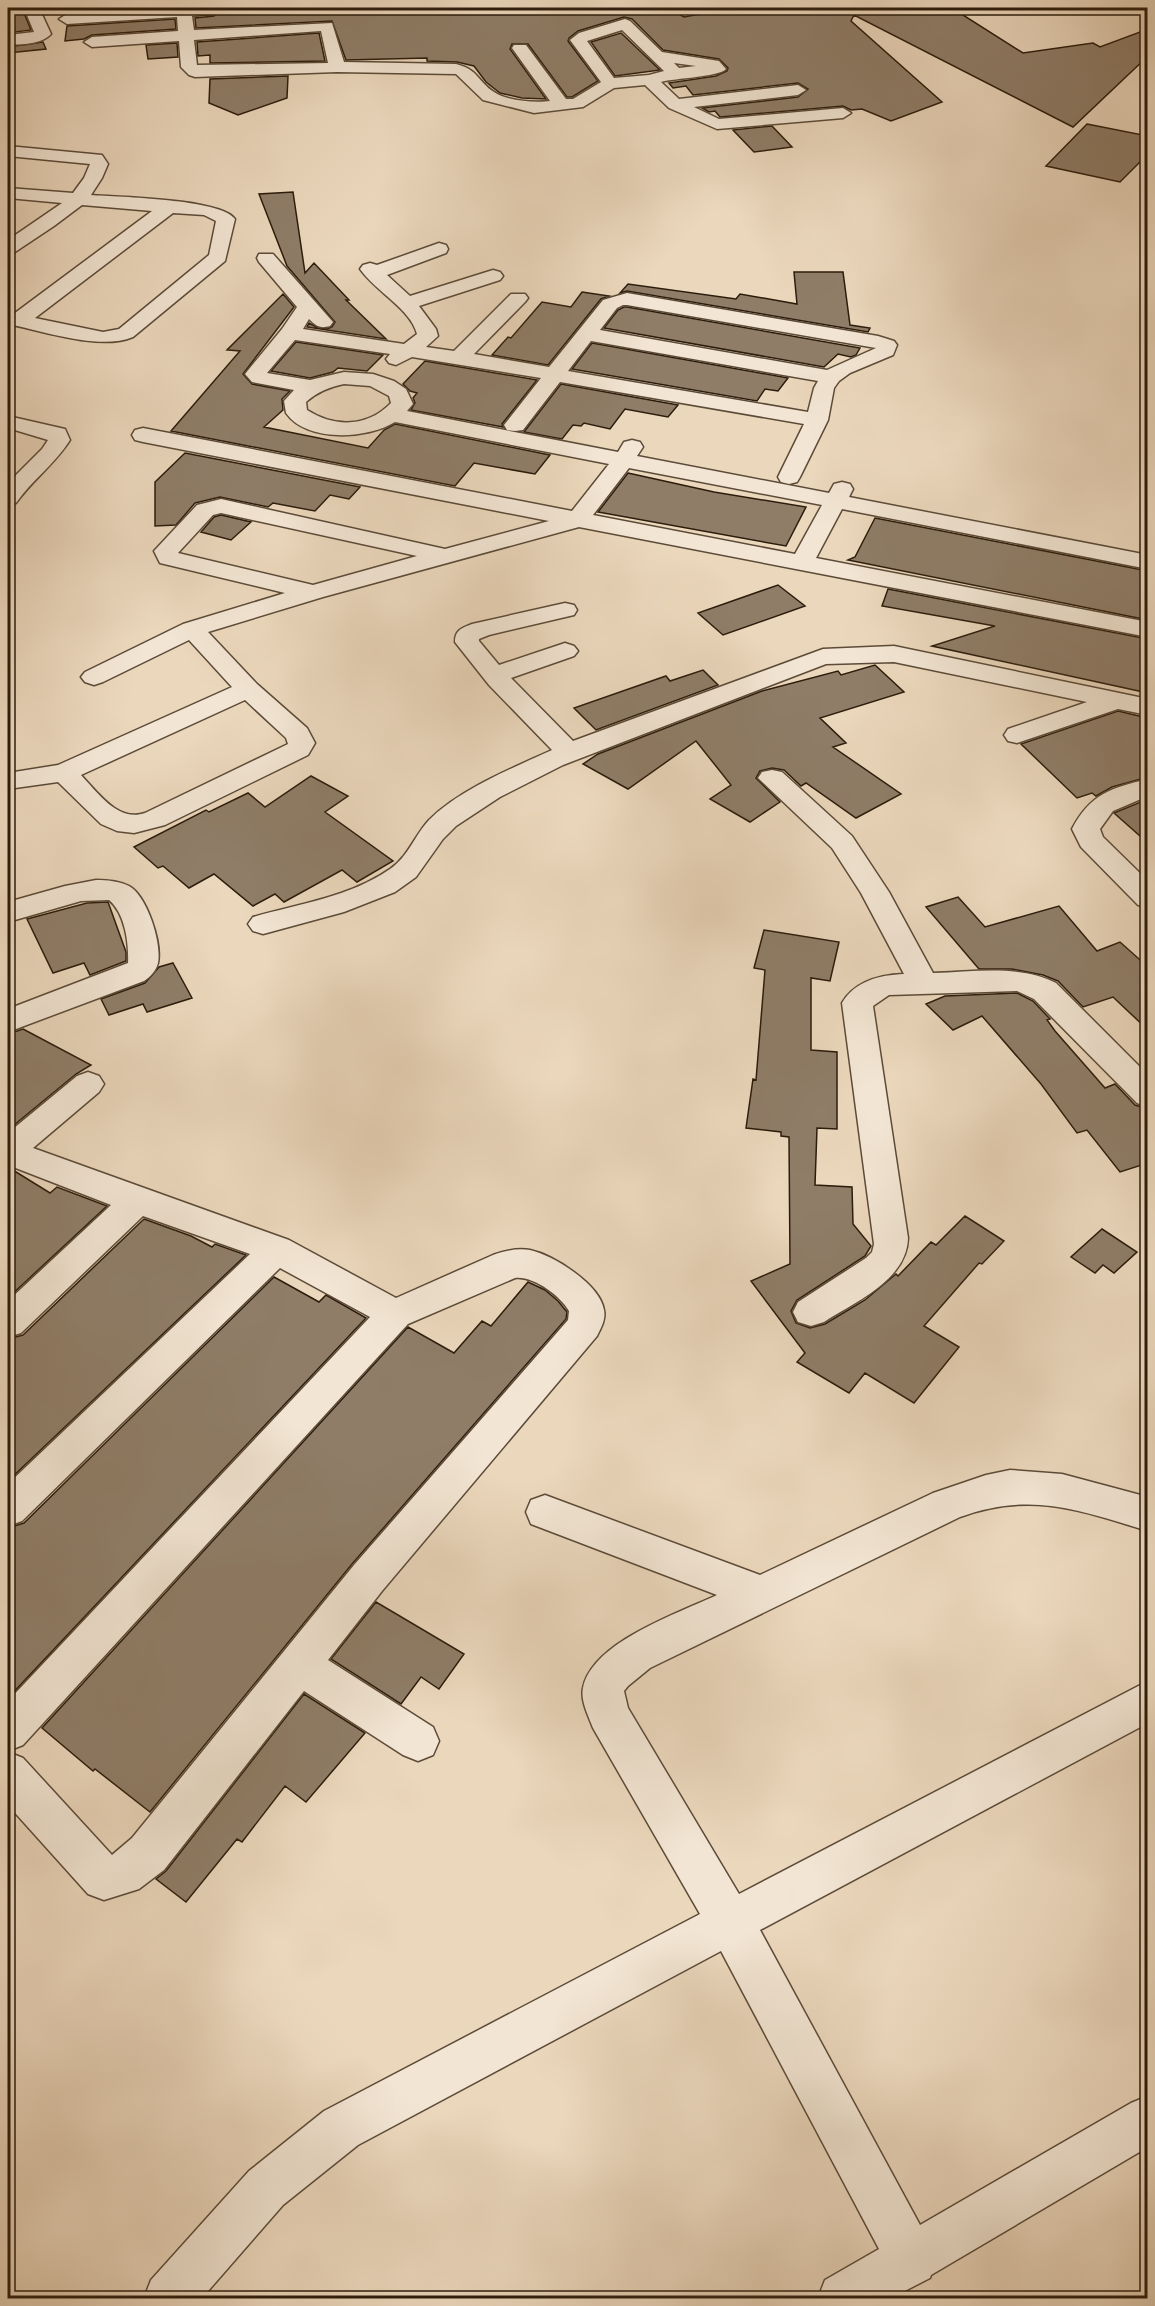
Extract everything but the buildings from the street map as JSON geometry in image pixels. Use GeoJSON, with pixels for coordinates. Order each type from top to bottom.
{"type":"FeatureCollection","features":[{"type":"Feature","properties":{"kind":"street"},"geometry":{"type":"LineString","coordinates":[[8,40],[32,38],[43,34],[32,8]]}},
{"type":"Feature","properties":{"kind":"street"},"geometry":{"type":"LineString","coordinates":[[67,19],[184,10],[226,10]]}},
{"type":"Feature","properties":{"kind":"street"},"geometry":{"type":"LineString","coordinates":[[184,10],[189,68],[195,72],[337,67],[456,69],[464,72],[484,94],[534,108],[577,103],[610,83],[649,80],[675,73],[714,71],[718,67],[713,64],[659,56]]}},
{"type":"Feature","properties":{"kind":"street"},"geometry":{"type":"LineString","coordinates":[[610,83],[578,43],[580,38],[625,24],[675,73]]}},
{"type":"Feature","properties":{"kind":"street"},"geometry":{"type":"LineString","coordinates":[[92,42],[327,26],[337,67]]}},
{"type":"Feature","properties":{"kind":"street"},"geometry":{"type":"LineString","coordinates":[[252,31],[260,69]]}},
{"type":"Feature","properties":{"kind":"street"},"geometry":{"type":"LineString","coordinates":[[520,48],[562,106]]}},
{"type":"Feature","properties":{"kind":"street"},"geometry":{"type":"LineString","coordinates":[[168,59],[188,57]]}},
{"type":"Feature","properties":{"kind":"street"},"geometry":{"type":"LineString","coordinates":[[649,80],[675,104],[717,124],[843,113]]}},
{"type":"Feature","properties":{"kind":"street"},"geometry":{"type":"LineString","coordinates":[[675,104],[798,90]]}},
{"type":"Feature","properties":{"kind":"street"},"geometry":{"type":"LineString","coordinates":[[8,151],[96,159],[99,164],[79,199],[8,248]]}},
{"type":"Feature","properties":{"kind":"street"},"geometry":{"type":"LineString","coordinates":[[8,193],[205,210],[219,214],[226,219],[218,257],[126,333],[103,338],[13,319]]}},
{"type":"Feature","properties":{"kind":"street"},"geometry":{"type":"LineString","coordinates":[[13,319],[169,207]]}},
{"type":"Feature","properties":{"kind":"street"},"geometry":{"type":"LineString","coordinates":[[373,380],[405,351],[428,336],[425,324],[372,271],[440,249]]}},
{"type":"Feature","properties":{"kind":"street"},"geometry":{"type":"LineString","coordinates":[[266,258],[307,307],[344,342]]}},
{"type":"Feature","properties":{"kind":"street"},"geometry":{"type":"LineString","coordinates":[[405,304],[493,276]]}},
{"type":"Feature","properties":{"kind":"street"},"geometry":{"type":"LineString","coordinates":[[459,358],[518,298]]}},
{"type":"Feature","properties":{"kind":"street"},"geometry":{"type":"LineString","coordinates":[[515,425],[610,304],[618,300],[627,299],[887,345],[886,351],[843,369],[831,377],[824,388],[817,420],[789,477]]}},
{"type":"Feature","properties":{"kind":"street"},"geometry":{"type":"LineString","coordinates":[[307,307],[290,333],[255,374],[259,378],[312,387]]}},
{"type":"Feature","properties":{"kind":"street"},"geometry":{"type":"LineString","coordinates":[[290,333],[459,358],[817,420]]}},
{"type":"Feature","properties":{"kind":"street"},"geometry":{"type":"LineString","coordinates":[[586,334],[831,377]]}},
{"type":"Feature","properties":{"kind":"street"},"geometry":{"type":"LineString","coordinates":[[300,443],[309,422],[297,413],[295,401],[304,390],[322,382],[344,378],[373,380],[387,384],[399,393],[398,410]]}},
{"type":"Feature","properties":{"kind":"street"},"geometry":{"type":"LineString","coordinates":[[300,443],[376,424],[398,410],[515,425],[627,454],[789,477],[838,495],[1148,546]]}},
{"type":"Feature","properties":{"kind":"street"},"geometry":{"type":"LineString","coordinates":[[398,410],[838,495],[1148,562]]}},
{"type":"Feature","properties":{"kind":"street"},"geometry":{"type":"LineString","coordinates":[[8,422],[57,434],[59,440],[51,453],[9,494]]}},
{"type":"Feature","properties":{"kind":"street"},"geometry":{"type":"LineString","coordinates":[[143,435],[300,443],[577,520],[1148,630]]}},
{"type":"Feature","properties":{"kind":"street"},"geometry":{"type":"LineString","coordinates":[[94,677],[192,629],[314,592],[577,520],[627,454]]}},
{"type":"Feature","properties":{"kind":"street"},"geometry":{"type":"LineString","coordinates":[[802,562],[838,495]]}},
{"type":"Feature","properties":{"kind":"street"},"geometry":{"type":"LineString","coordinates":[[314,592],[168,558],[166,551],[205,510],[221,506],[447,556]]}},
{"type":"Feature","properties":{"kind":"street"},"geometry":{"type":"LineString","coordinates":[[565,610],[481,629],[467,635],[468,642],[495,675],[569,752]]}},
{"type":"Feature","properties":{"kind":"street"},"geometry":{"type":"LineString","coordinates":[[64,773],[101,811],[116,822],[125,825],[139,824],[155,819],[299,749],[302,743],[298,734],[248,689],[192,629]]}},
{"type":"Feature","properties":{"kind":"street"},"geometry":{"type":"LineString","coordinates":[[495,675],[565,651]]}},
{"type":"Feature","properties":{"kind":"street"},"geometry":{"type":"LineString","coordinates":[[263,924],[362,895],[385,885],[404,874],[428,838],[445,820],[507,783],[569,752],[823,657],[894,654],[1148,707]]}},
{"type":"Feature","properties":{"kind":"street"},"geometry":{"type":"LineString","coordinates":[[8,781],[64,773],[248,689]]}},
{"type":"Feature","properties":{"kind":"street"},"geometry":{"type":"LineString","coordinates":[[1017,735],[1117,701]]}},
{"type":"Feature","properties":{"kind":"street"},"geometry":{"type":"LineString","coordinates":[[772,778],[842,842],[875,892],[924,984]]}},
{"type":"Feature","properties":{"kind":"street"},"geometry":{"type":"LineString","coordinates":[[1147,897],[1091,841],[1086,829],[1092,816],[1104,802],[1148,787]]}},
{"type":"Feature","properties":{"kind":"street"},"geometry":{"type":"LineString","coordinates":[[8,912],[89,891],[108,889],[117,892],[133,909],[140,930],[144,961],[140,970],[133,974],[52,1002],[8,1021]]}},
{"type":"Feature","properties":{"kind":"street"},"geometry":{"type":"LineString","coordinates":[[811,1312],[874,1271],[891,1253],[891,1238],[857,1003],[870,992],[885,985],[1017,981],[1034,985],[1045,991],[1148,1095]]}},
{"type":"Feature","properties":{"kind":"street"},"geometry":{"type":"LineString","coordinates":[[88,1084],[8,1152],[137,1201],[277,1250],[395,1314]]}},
{"type":"Feature","properties":{"kind":"street"},"geometry":{"type":"LineString","coordinates":[[8,1323],[137,1201]]}},
{"type":"Feature","properties":{"kind":"street"},"geometry":{"type":"LineString","coordinates":[[8,1509],[277,1250]]}},
{"type":"Feature","properties":{"kind":"street"},"geometry":{"type":"LineString","coordinates":[[8,1731],[395,1314],[504,1265],[520,1263],[535,1266],[575,1293],[585,1304],[587,1314],[584,1326],[442,1491],[148,1854],[131,1871],[119,1876],[104,1878],[64,1837],[8,1773]]}},
{"type":"Feature","properties":{"kind":"street"},"geometry":{"type":"LineString","coordinates":[[912,2260],[732,1923],[608,1714],[603,1689],[613,1672],[636,1654],[759,1593],[947,1505],[1010,1487],[1066,1491],[1148,1514]]}},
{"type":"Feature","properties":{"kind":"street"},"geometry":{"type":"LineString","coordinates":[[545,1512],[759,1593]]}},
{"type":"Feature","properties":{"kind":"street"},"geometry":{"type":"LineString","coordinates":[[299,1665],[418,1741]]}},
{"type":"Feature","properties":{"kind":"street"},"geometry":{"type":"LineString","coordinates":[[169,2298],[266,2188],[341,2128],[1148,1701]]}},
{"type":"Feature","properties":{"kind":"street"},"geometry":{"type":"LineString","coordinates":[[843,2298],[912,2260],[1148,2120]]}}]}
